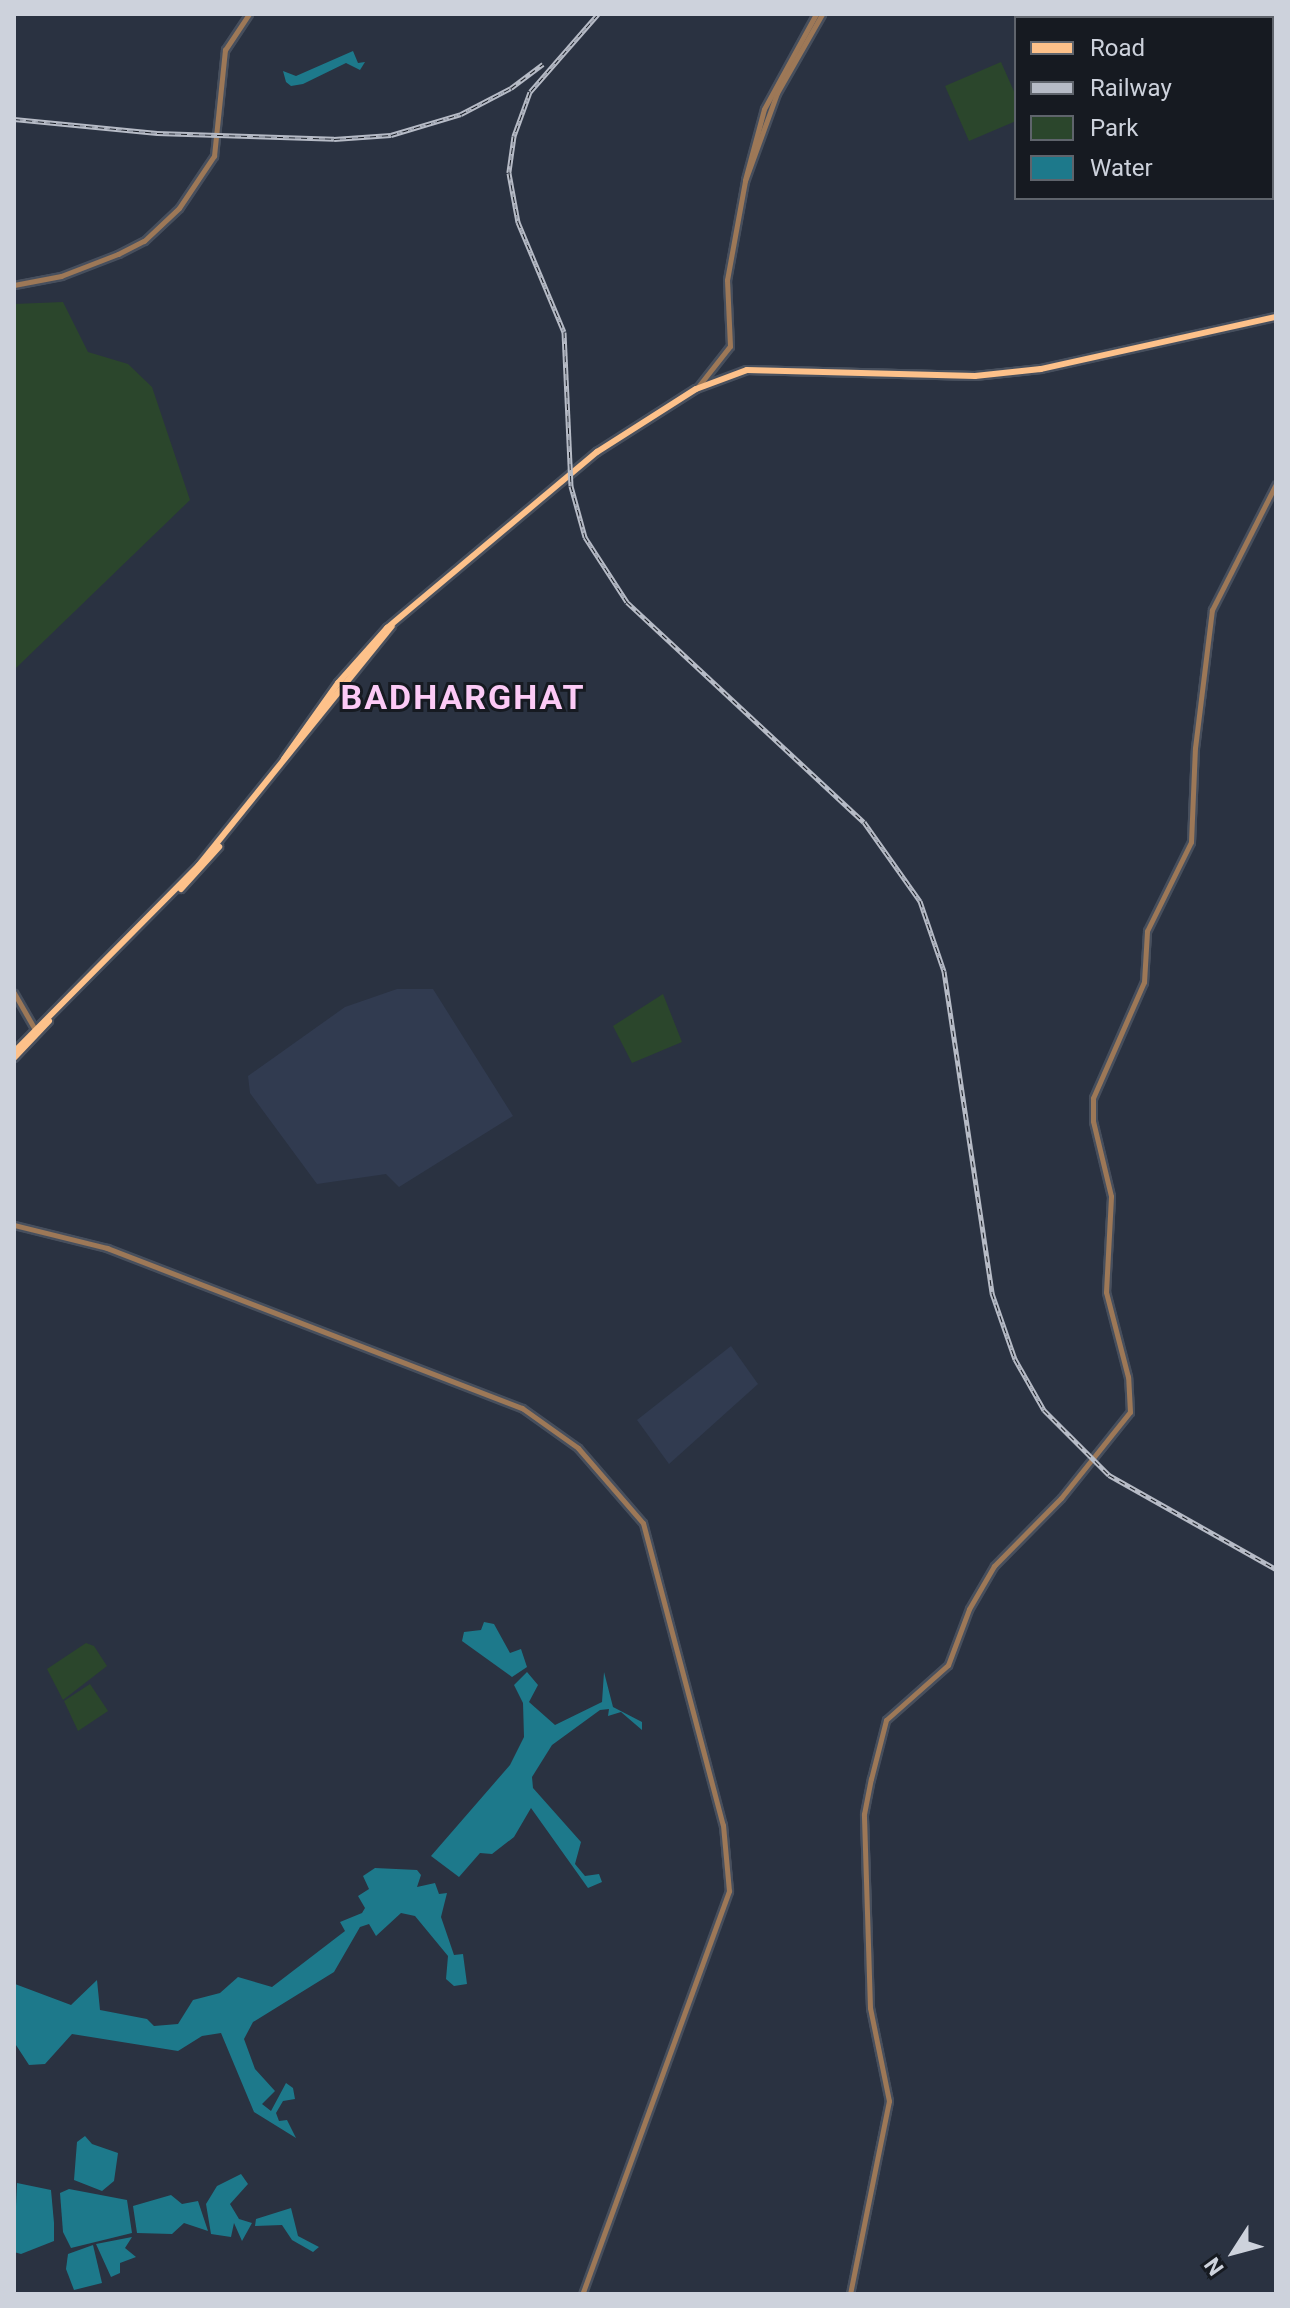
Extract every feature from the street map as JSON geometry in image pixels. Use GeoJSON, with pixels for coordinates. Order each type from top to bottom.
{"type":"FeatureCollection","features":[{"type":"Feature","properties":{"kind":"main road"},"geometry":{"type":"LineString","coordinates":[[14,1055],[202,868],[350,669],[392,626],[587,460],[696,389],[747,370],[975,376],[1041,369],[1276,317]]}},
{"type":"Feature","properties":{"kind":"street"},"geometry":{"type":"LineString","coordinates":[[14,285],[61,276],[118,254],[144,241],[179,208],[214,156],[225,52],[249,14]]}},
{"type":"Feature","properties":{"kind":"street"},"geometry":{"type":"LineString","coordinates":[[696,389],[730,346],[727,280],[745,181],[768,107],[796,48],[819,14]]}},
{"type":"Feature","properties":{"kind":"street"},"geometry":{"type":"LineString","coordinates":[[850,2294],[889,2101],[870,2008],[868,1792],[890,1715],[943,1671],[994,1566],[1061,1498],[1130,1412],[1131,1390],[1106,1292],[1111,1196],[1093,1121],[1093,1098],[1144,982],[1147,931],[1191,842],[1195,748],[1212,610],[1276,484]]}},
{"type":"Feature","properties":{"kind":"street"},"geometry":{"type":"LineString","coordinates":[[14,993],[35,1032]]}},
{"type":"Feature","properties":{"kind":"street"},"geometry":{"type":"LineString","coordinates":[[14,1225],[107,1248],[522,1408],[578,1448],[643,1523],[723,1825],[729,1891],[582,2294]]}},
{"type":"Feature","properties":{"kind":"shaded area"},"geometry":{"type":"Polygon","coordinates":[[[397,989],[433,989],[513,1116],[399,1187],[386,1174],[317,1184],[250,1093],[248,1076],[345,1007],[397,989]]]}},
{"type":"Feature","properties":{"kind":"shaded area"},"geometry":{"type":"Polygon","coordinates":[[[731,1346],[758,1384],[669,1464],[637,1420],[731,1346]]]}},
{"type":"Feature","properties":{"kind":"green space"},"geometry":{"type":"Polygon","coordinates":[[[1001,62],[1014,91],[1014,122],[969,141],[945,86],[1001,62]]]}},
{"type":"Feature","properties":{"kind":"green space"},"geometry":{"type":"Polygon","coordinates":[[[63,302],[88,352],[128,364],[152,387],[190,500],[16,668],[14,304],[63,302]]]}},
{"type":"Feature","properties":{"kind":"green space"},"geometry":{"type":"Polygon","coordinates":[[[663,994],[682,1042],[632,1063],[613,1026],[663,994]]]}},
{"type":"Feature","properties":{"kind":"green space"},"geometry":{"type":"Polygon","coordinates":[[[86,1643],[94,1646],[107,1666],[63,1700],[47,1669],[86,1643]]]}},
{"type":"Feature","properties":{"kind":"green space"},"geometry":{"type":"Polygon","coordinates":[[[90,1684],[108,1711],[78,1731],[64,1701],[90,1684]]]}},
{"type":"Feature","properties":{"kind":"water"},"geometry":{"type":"Polygon","coordinates":[[[353,51],[358,63],[365,62],[360,70],[346,63],[303,84],[291,86],[286,82],[283,71],[296,76],[353,51]]]}},
{"type":"Feature","properties":{"kind":"water"},"geometry":{"type":"Polygon","coordinates":[[[484,1622],[494,1624],[510,1653],[521,1649],[527,1667],[512,1677],[462,1641],[464,1632],[481,1630],[484,1622]]]}},
{"type":"Feature","properties":{"kind":"water"},"geometry":{"type":"Polygon","coordinates":[[[527,1672],[538,1685],[529,1702],[555,1725],[602,1702],[604,1672],[613,1707],[642,1722],[642,1730],[621,1712],[608,1716],[609,1709],[600,1710],[552,1745],[532,1777],[533,1788],[581,1842],[575,1864],[585,1876],[599,1874],[602,1882],[588,1888],[531,1808],[514,1837],[492,1854],[480,1853],[459,1877],[431,1856],[510,1765],[524,1737],[523,1703],[514,1685],[527,1672]]]}},
{"type":"Feature","properties":{"kind":"water"},"geometry":{"type":"Polygon","coordinates":[[[375,1868],[417,1870],[421,1875],[417,1887],[435,1883],[439,1894],[447,1893],[441,1917],[454,1955],[463,1954],[467,1984],[454,1986],[446,1979],[448,1956],[415,1916],[401,1913],[376,1936],[369,1924],[360,1927],[334,1972],[253,2022],[244,2039],[255,2069],[275,2091],[262,2104],[271,2111],[286,2083],[293,2088],[295,2099],[283,2101],[276,2113],[279,2121],[287,2120],[296,2138],[254,2112],[221,2033],[202,2036],[178,2051],[72,2034],[45,2064],[29,2065],[14,2042],[15,1984],[71,2005],[97,1980],[100,2010],[147,2019],[154,2026],[178,2024],[193,2000],[220,1993],[238,1977],[272,1987],[345,1931],[340,1922],[362,1913],[365,1908],[358,1896],[369,1889],[363,1876],[375,1868]]]}},
{"type":"Feature","properties":{"kind":"water"},"geometry":{"type":"Polygon","coordinates":[[[85,2136],[92,2144],[118,2153],[114,2181],[102,2191],[74,2180],[77,2142],[85,2136]]]}},
{"type":"Feature","properties":{"kind":"water"},"geometry":{"type":"Polygon","coordinates":[[[241,2174],[248,2184],[230,2204],[239,2219],[252,2223],[242,2241],[234,2223],[231,2237],[211,2234],[206,2204],[217,2186],[241,2174]]]}},
{"type":"Feature","properties":{"kind":"water"},"geometry":{"type":"Polygon","coordinates":[[[17,2183],[51,2190],[54,2223],[54,2241],[21,2254],[14,2252],[17,2183]]]}},
{"type":"Feature","properties":{"kind":"water"},"geometry":{"type":"Polygon","coordinates":[[[69,2189],[127,2200],[132,2233],[71,2248],[63,2232],[60,2193],[69,2189]]]}},
{"type":"Feature","properties":{"kind":"water"},"geometry":{"type":"Polygon","coordinates":[[[171,2195],[182,2204],[198,2201],[208,2231],[184,2223],[172,2234],[137,2233],[133,2206],[171,2195]]]}},
{"type":"Feature","properties":{"kind":"water"},"geometry":{"type":"Polygon","coordinates":[[[291,2208],[298,2236],[319,2247],[313,2252],[292,2240],[282,2225],[255,2226],[256,2219],[291,2208]]]}},
{"type":"Feature","properties":{"kind":"water"},"geometry":{"type":"Polygon","coordinates":[[[132,2237],[125,2248],[136,2257],[120,2263],[120,2273],[111,2277],[96,2244],[132,2237]]]}},
{"type":"Feature","properties":{"kind":"water"},"geometry":{"type":"Polygon","coordinates":[[[93,2245],[102,2283],[74,2290],[66,2269],[68,2254],[93,2245]]]}},
{"type":"Feature","properties":{"kind":"railway"},"geometry":{"type":"LineString","coordinates":[[598,14],[530,92],[514,136],[509,173],[518,222],[564,332],[571,486],[585,537],[627,602],[864,822],[920,901],[944,971],[992,1293],[1015,1359],[1044,1410],[1109,1475],[1276,1569]]}},
{"type":"Feature","properties":{"kind":"railway"},"geometry":{"type":"LineString","coordinates":[[14,119],[157,133],[334,139],[391,135],[461,114],[511,88],[543,64]]}},
{"type":"Feature","properties":{"kind":"district","name":"BADHARGHAT"},"geometry":{"type":"Point","coordinates":[463,698]}}]}
